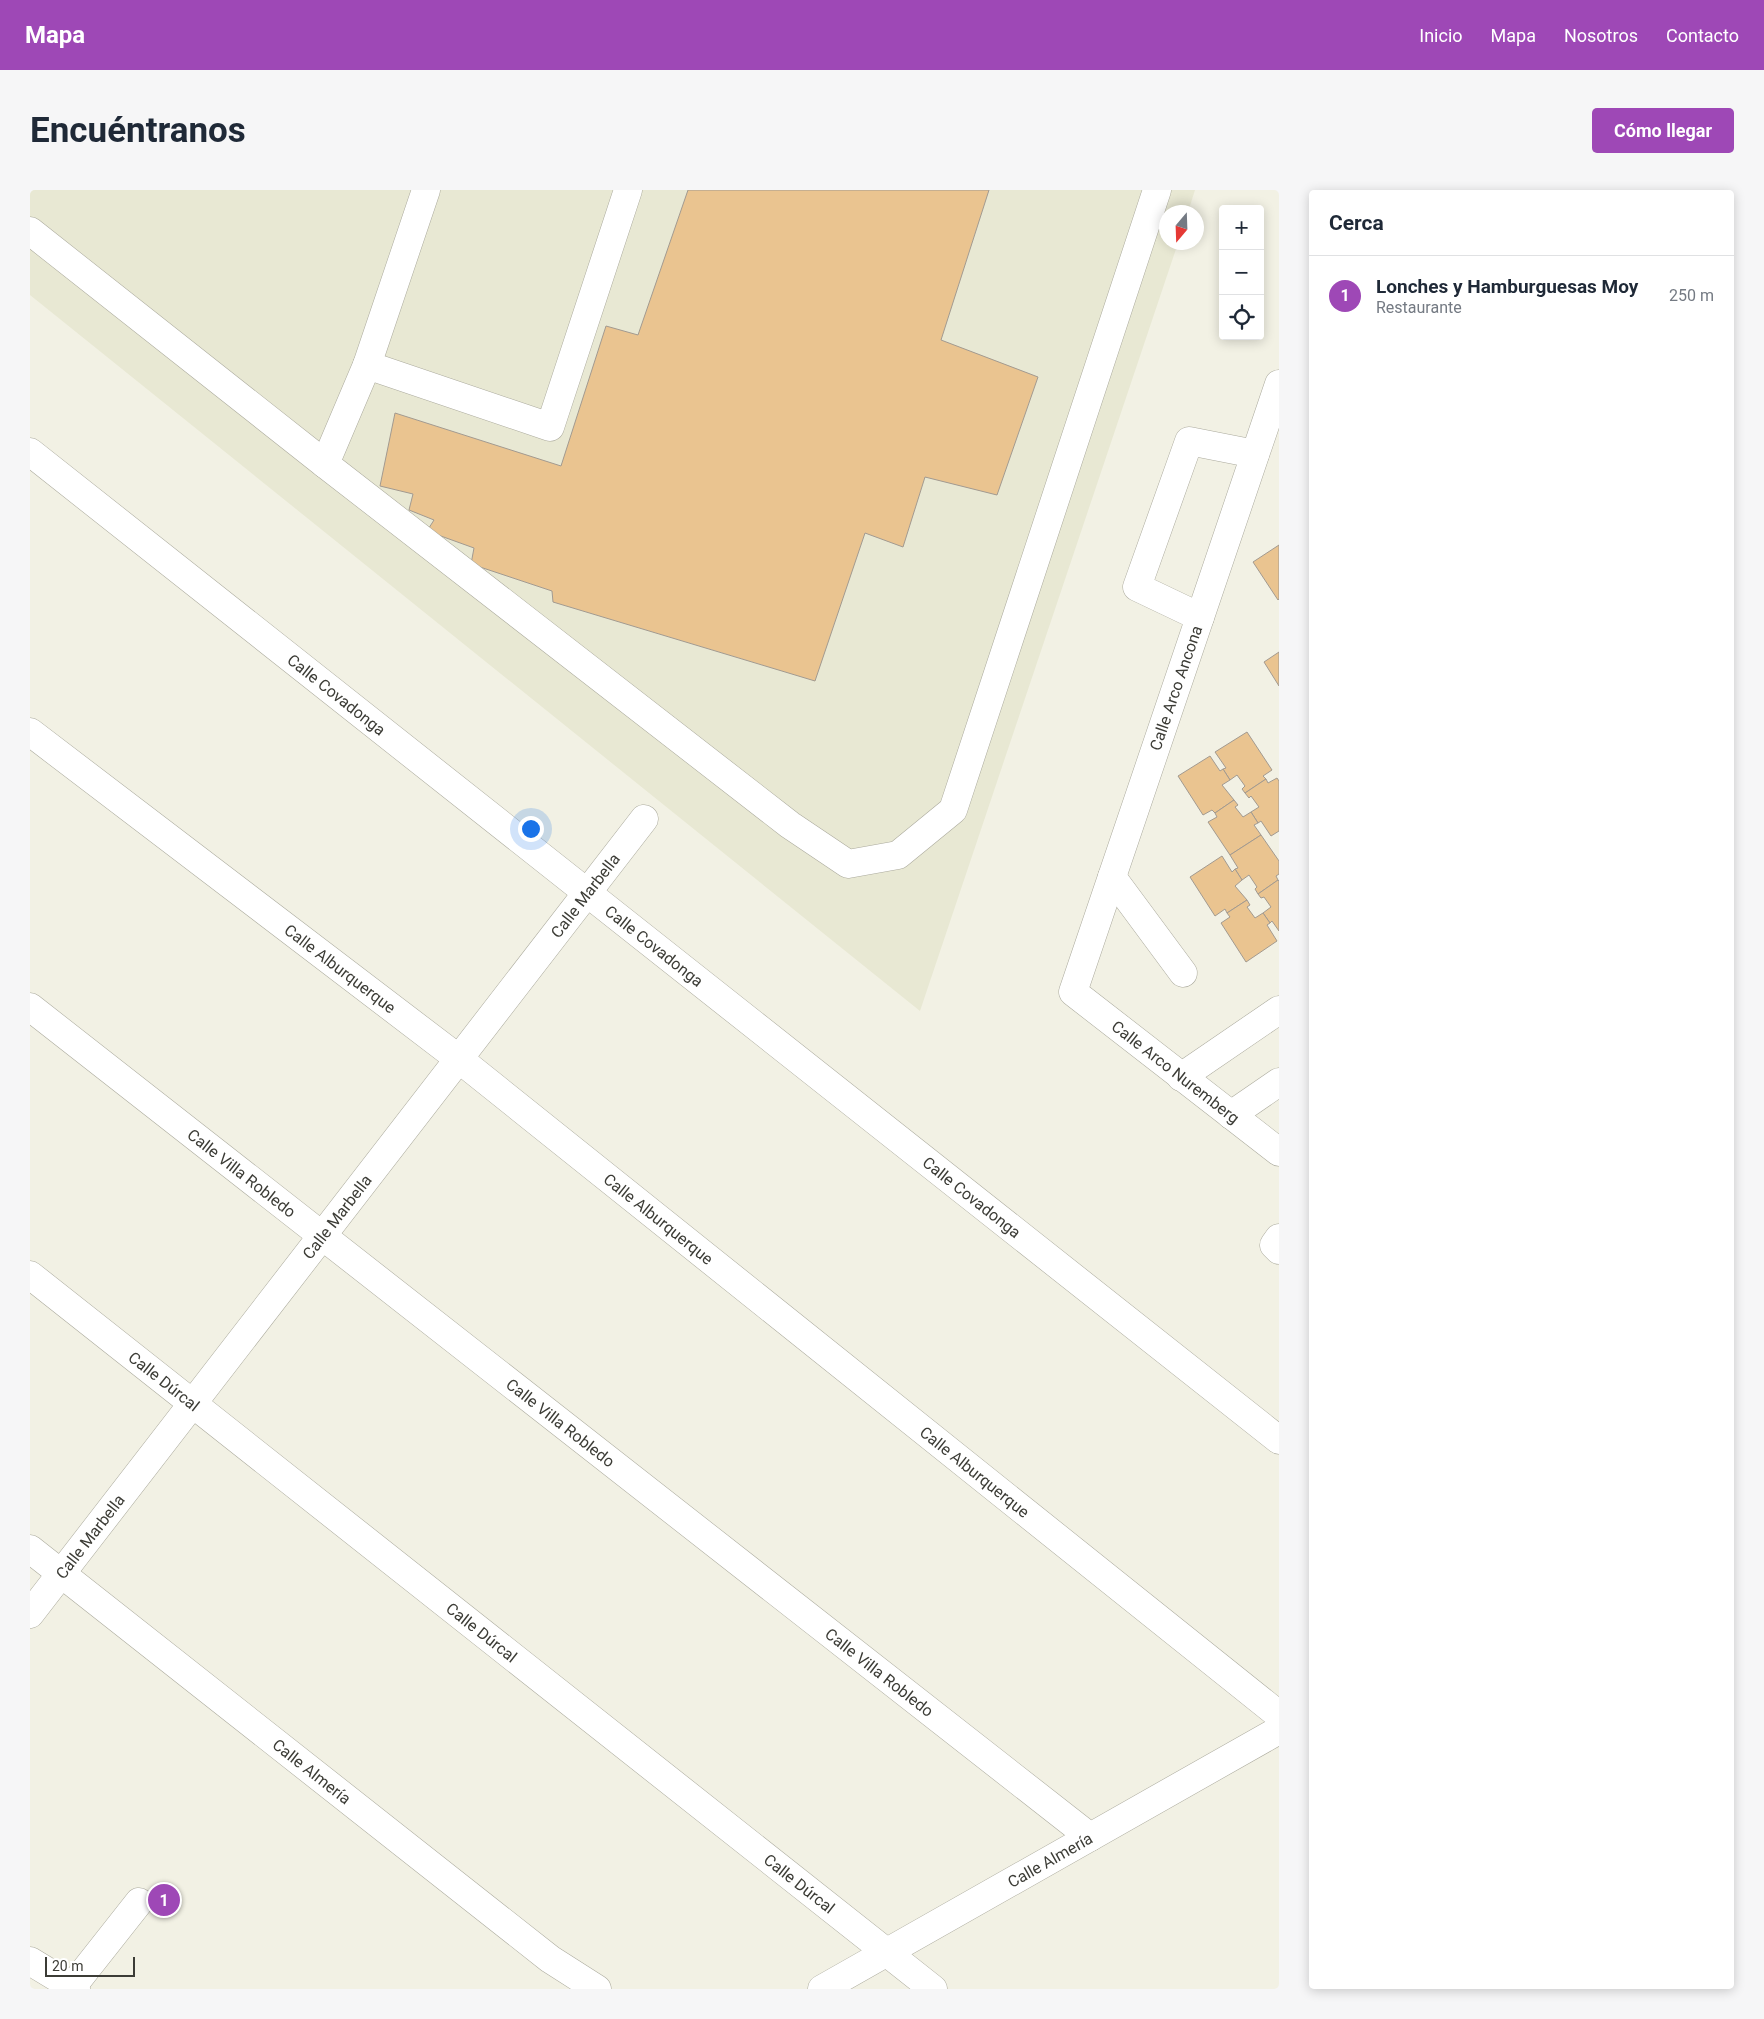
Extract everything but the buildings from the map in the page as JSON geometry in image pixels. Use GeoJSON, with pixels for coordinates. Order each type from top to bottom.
{"type":"FeatureCollection","features":[{"type":"Feature","properties":{"kind":"street"},"geometry":{"type":"LineString","coordinates":[[325,464],[367,365],[426,190]]}},
{"type":"Feature","properties":{"kind":"street"},"geometry":{"type":"LineString","coordinates":[[367,365],[550,426],[628,190]]}},
{"type":"Feature","properties":{"kind":"street"},"geometry":{"type":"LineString","coordinates":[[30,231],[325,464],[790,825],[848,864],[898,855],[953,810],[1157,190]]}},
{"type":"Feature","properties":{"kind":"street","name":"Calle Arco Ancona"},"geometry":{"type":"LineString","coordinates":[[1073,992],[1279,384]]}},
{"type":"Feature","properties":{"kind":"street"},"geometry":{"type":"LineString","coordinates":[[1200,617],[1137,587],[1189,441],[1256,454]]}},
{"type":"Feature","properties":{"kind":"street","name":"Calle Covadonga"},"geometry":{"type":"LineString","coordinates":[[30,452],[586,894],[1279,1440]]}},
{"type":"Feature","properties":{"kind":"street","name":"Calle Alburquerque"},"geometry":{"type":"LineString","coordinates":[[30,732],[458,1059],[1279,1715]]}},
{"type":"Feature","properties":{"kind":"street","name":"Calle Marbella"},"geometry":{"type":"LineString","coordinates":[[30,1614],[644,819]]}},
{"type":"Feature","properties":{"kind":"street"},"geometry":{"type":"LineString","coordinates":[[1112,877],[1183,973]]}},
{"type":"Feature","properties":{"kind":"street","name":"Calle Arco Nuremberg"},"geometry":{"type":"LineString","coordinates":[[1073,992],[1279,1152]]}},
{"type":"Feature","properties":{"kind":"street","name":"Calle Villa Robledo"},"geometry":{"type":"LineString","coordinates":[[30,1007],[1090,1837]]}},
{"type":"Feature","properties":{"kind":"street"},"geometry":{"type":"LineString","coordinates":[[1181,1077],[1279,1010]]}},
{"type":"Feature","properties":{"kind":"street"},"geometry":{"type":"LineString","coordinates":[[1231,1115],[1279,1082]]}},
{"type":"Feature","properties":{"kind":"street"},"geometry":{"type":"LineString","coordinates":[[1279,1238],[1274,1245],[1279,1250]]}},
{"type":"Feature","properties":{"kind":"street","name":"Calle Dúrcal"},"geometry":{"type":"LineString","coordinates":[[30,1276],[934,1989]]}},
{"type":"Feature","properties":{"kind":"street","name":"Calle Almería"},"geometry":{"type":"LineString","coordinates":[[30,1549],[550,1959],[597,1989]]}},
{"type":"Feature","properties":{"kind":"street","name":"Calle Almería"},"geometry":{"type":"LineString","coordinates":[[822,1989],[1279,1730]]}},
{"type":"Feature","properties":{"kind":"street"},"geometry":{"type":"LineString","coordinates":[[30,1961],[74,1988],[139,1902]]}},
{"type":"Feature","properties":{"kind":"shaded area"},"geometry":{"type":"Polygon","coordinates":[[[30,190],[1195,190],[1190,205],[1159,205],[1159,250],[1176,250],[920,1011],[30,295],[30,190]]]}},
{"type":"Feature","properties":{"kind":"place","name":"Lonches y Hamburguesas Moy"},"geometry":{"type":"Point","coordinates":[164,1900]}}]}
